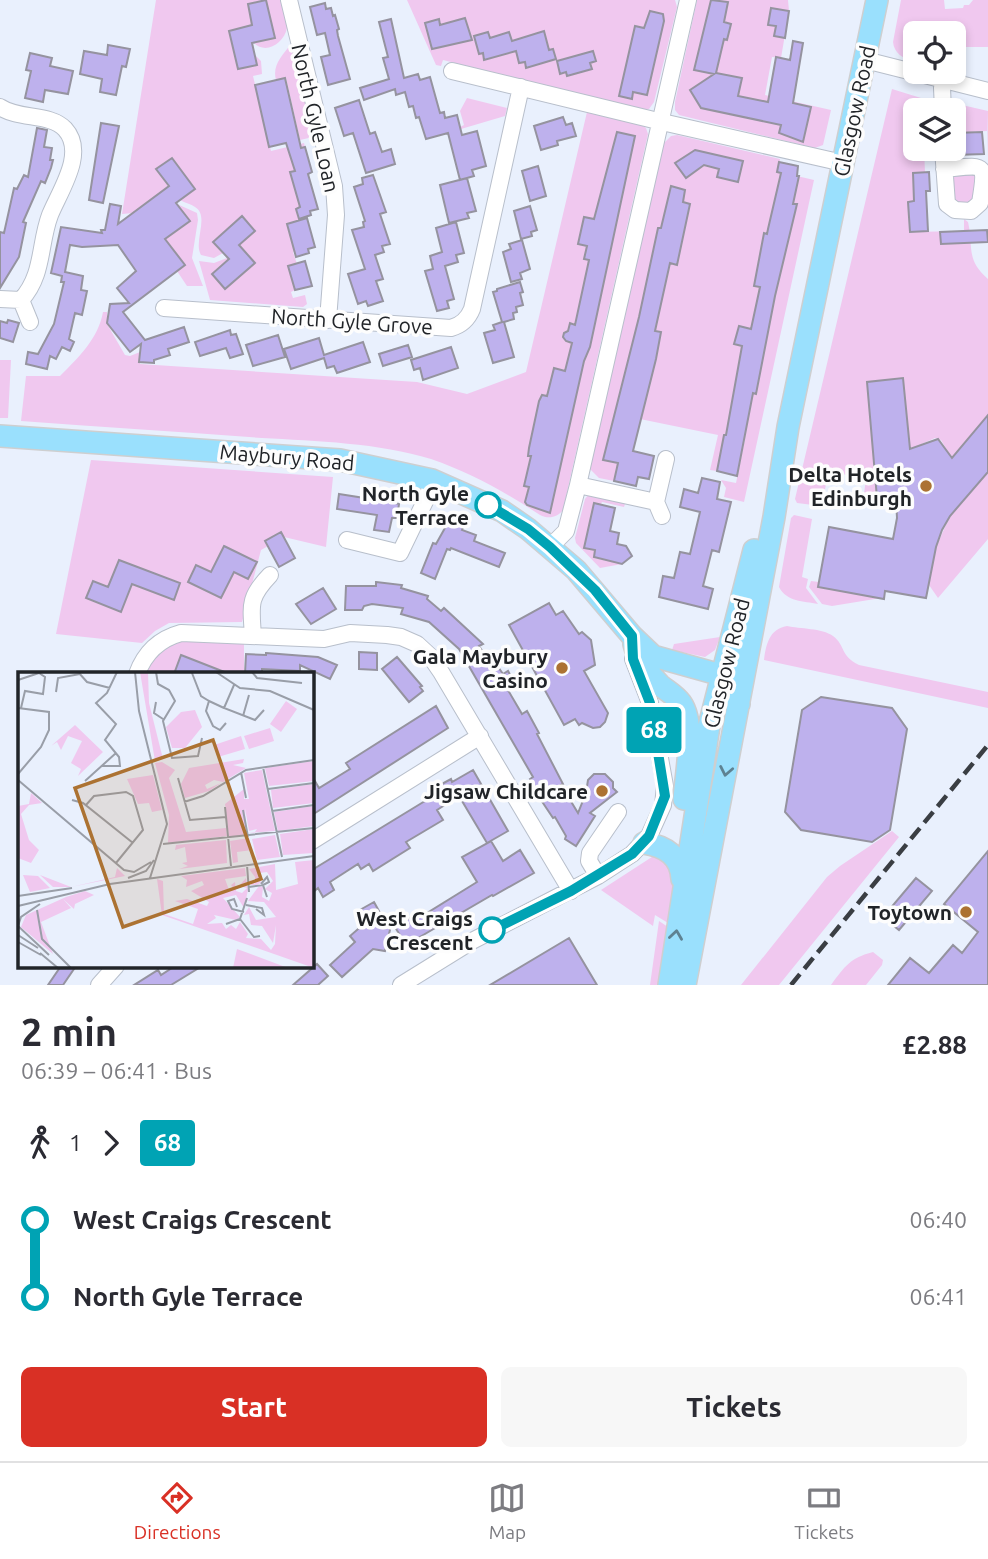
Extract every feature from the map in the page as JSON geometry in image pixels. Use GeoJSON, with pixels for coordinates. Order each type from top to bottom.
{"type":"FeatureCollection","features":[{"type":"Feature","properties":{"kind":"main road","name":"Glasgow Road"},"geometry":{"type":"LineString","coordinates":[[668,985],[689,846],[727,689],[745,668],[788,427],[877,0]]}},
{"type":"Feature","properties":{"kind":"main road","name":"Glasgow Road"},"geometry":{"type":"LineString","coordinates":[[685,985],[734,632],[756,539],[788,427]]}},
{"type":"Feature","properties":{"kind":"main road","name":"Maybury Road"},"geometry":{"type":"LineString","coordinates":[[0,436],[340,460],[432,480],[502,512],[550,547],[595,590],[632,636],[653,656],[674,661],[727,689]]}},
{"type":"Feature","properties":{"kind":"main road"},"geometry":{"type":"LineString","coordinates":[[632,636],[638,657],[661,695],[686,713],[689,732],[683,827],[689,846]]}},
{"type":"Feature","properties":{"kind":"main road"},"geometry":{"type":"LineString","coordinates":[[661,695],[704,697],[727,689]]}},
{"type":"Feature","properties":{"kind":"main road"},"geometry":{"type":"LineString","coordinates":[[643,843],[662,847],[677,859],[682,870],[683,885]]}},
{"type":"Feature","properties":{"kind":"street","name":"North Gyle Loan"},"geometry":{"type":"LineString","coordinates":[[289,0],[334,186],[336,215],[328,320]]}},
{"type":"Feature","properties":{"kind":"street"},"geometry":{"type":"LineString","coordinates":[[550,547],[566,531],[578,485],[688,0]]}},
{"type":"Feature","properties":{"kind":"street"},"geometry":{"type":"LineString","coordinates":[[864,60],[903,70]]}},
{"type":"Feature","properties":{"kind":"street"},"geometry":{"type":"LineString","coordinates":[[452,71],[843,163]]}},
{"type":"Feature","properties":{"kind":"street"},"geometry":{"type":"LineString","coordinates":[[960,84],[988,91]]}},
{"type":"Feature","properties":{"kind":"street","name":"North Gyle Grove"},"geometry":{"type":"LineString","coordinates":[[164,308],[451,328],[459,326],[469,316],[521,87]]}},
{"type":"Feature","properties":{"kind":"street"},"geometry":{"type":"LineString","coordinates":[[1,110],[63,126],[70,135],[72,147],[71,170],[51,214],[40,266],[30,290],[21,300]]}},
{"type":"Feature","properties":{"kind":"street"},"geometry":{"type":"LineString","coordinates":[[944,161],[944,169]]}},
{"type":"Feature","properties":{"kind":"street"},"geometry":{"type":"LineString","coordinates":[[0,299],[21,300]]}},
{"type":"Feature","properties":{"kind":"street"},"geometry":{"type":"LineString","coordinates":[[21,300],[30,322]]}},
{"type":"Feature","properties":{"kind":"street"},"geometry":{"type":"LineString","coordinates":[[578,485],[659,509],[666,459]]}},
{"type":"Feature","properties":{"kind":"street"},"geometry":{"type":"LineString","coordinates":[[347,540],[400,554],[428,495],[432,480]]}},
{"type":"Feature","properties":{"kind":"street"},"geometry":{"type":"LineString","coordinates":[[253,636],[253,597],[271,575]]}},
{"type":"Feature","properties":{"kind":"street"},"geometry":{"type":"LineString","coordinates":[[138,672],[152,648],[173,635],[193,633],[324,639],[350,633],[401,637],[430,656],[571,891]]}},
{"type":"Feature","properties":{"kind":"street"},"geometry":{"type":"LineString","coordinates":[[401,985],[472,941],[598,876],[632,854],[643,843],[654,827],[665,796],[661,695],[674,661]]}},
{"type":"Feature","properties":{"kind":"street"},"geometry":{"type":"LineString","coordinates":[[313,840],[480,736]]}},
{"type":"Feature","properties":{"kind":"street"},"geometry":{"type":"LineString","coordinates":[[598,876],[589,860],[590,853],[618,812]]}},
{"type":"Feature","properties":{"kind":"street"},"geometry":{"type":"LineString","coordinates":[[99,985],[114,968]]}},
{"type":"Feature","properties":{"kind":"shaded area"},"geometry":{"type":"Polygon","coordinates":[[[156,0],[266,0],[248,4],[252,25],[229,31],[238,69],[257,65],[254,54],[261,61],[262,74],[253,76],[271,151],[304,143],[305,147],[289,152],[295,171],[290,172],[300,207],[296,209],[299,220],[299,250],[293,252],[297,264],[289,266],[295,290],[291,292],[293,298],[305,295],[307,304],[303,307],[210,300],[199,261],[214,263],[227,258],[223,253],[214,258],[201,255],[201,216],[193,206],[180,200],[195,189],[172,158],[157,169],[169,186],[150,201],[174,233],[190,221],[177,204],[197,213],[192,258],[203,286],[187,286],[177,271],[185,265],[141,207],[133,213],[122,214],[156,0]]]}},
{"type":"Feature","properties":{"kind":"shaded area"},"geometry":{"type":"Polygon","coordinates":[[[266,0],[281,0],[287,28],[278,43],[264,48],[254,43],[275,37],[266,0]]]}},
{"type":"Feature","properties":{"kind":"shaded area"},"geometry":{"type":"Polygon","coordinates":[[[407,0],[675,0],[677,7],[654,102],[649,109],[643,110],[443,60],[441,66],[436,65],[407,0]]]}},
{"type":"Feature","properties":{"kind":"shaded area"},"geometry":{"type":"Polygon","coordinates":[[[697,0],[788,0],[789,11],[781,58],[772,57],[765,95],[831,110],[823,145],[815,148],[679,115],[675,110],[675,102],[697,0]]]}},
{"type":"Feature","properties":{"kind":"shaded area"},"geometry":{"type":"Polygon","coordinates":[[[901,0],[944,0],[945,9],[963,8],[973,0],[988,0],[988,47],[966,47],[966,21],[903,21],[903,57],[895,49],[893,42],[901,0]]]}},
{"type":"Feature","properties":{"kind":"shaded area"},"geometry":{"type":"Polygon","coordinates":[[[291,44],[313,137],[300,140],[286,78],[276,80],[275,75],[279,61],[291,44]]]}},
{"type":"Feature","properties":{"kind":"shaded area"},"geometry":{"type":"Polygon","coordinates":[[[892,89],[921,98],[903,98],[903,161],[925,161],[925,172],[913,173],[914,201],[908,202],[910,232],[964,231],[964,219],[968,222],[973,259],[988,279],[988,415],[958,451],[955,464],[941,440],[935,438],[915,447],[912,475],[903,379],[867,382],[877,498],[863,502],[866,478],[829,472],[821,506],[797,503],[795,499],[892,89]]]}},
{"type":"Feature","properties":{"kind":"shaded area"},"geometry":{"type":"Polygon","coordinates":[[[467,98],[507,108],[505,116],[461,129],[464,125],[460,111],[467,98]]]}},
{"type":"Feature","properties":{"kind":"shaded area"},"geometry":{"type":"Polygon","coordinates":[[[966,106],[988,111],[987,158],[987,131],[966,132],[966,106]]]}},
{"type":"Feature","properties":{"kind":"shaded area"},"geometry":{"type":"Polygon","coordinates":[[[587,112],[640,124],[646,128],[648,134],[563,510],[558,515],[543,516],[460,470],[391,449],[21,421],[26,376],[60,376],[81,355],[92,339],[103,312],[107,312],[107,324],[125,355],[140,352],[140,364],[417,382],[467,394],[526,372],[587,112]]]}},
{"type":"Feature","properties":{"kind":"shaded area"},"geometry":{"type":"Polygon","coordinates":[[[677,135],[780,159],[780,162],[798,166],[797,176],[814,180],[744,502],[724,497],[726,488],[721,480],[736,483],[745,439],[724,435],[717,471],[710,470],[718,435],[640,419],[610,431],[603,460],[618,463],[614,481],[599,478],[590,469],[664,143],[671,136],[677,135]]]}},
{"type":"Feature","properties":{"kind":"shaded area"},"geometry":{"type":"Polygon","coordinates":[[[953,172],[978,174],[972,203],[962,206],[952,198],[953,172]]]}},
{"type":"Feature","properties":{"kind":"shaded area"},"geometry":{"type":"Polygon","coordinates":[[[0,360],[11,360],[8,418],[0,418],[0,360]]]}},
{"type":"Feature","properties":{"kind":"shaded area"},"geometry":{"type":"Polygon","coordinates":[[[91,460],[333,477],[326,547],[284,537],[261,550],[242,622],[169,623],[142,643],[56,634],[91,460]]]}},
{"type":"Feature","properties":{"kind":"shaded area"},"geometry":{"type":"Polygon","coordinates":[[[988,472],[988,539],[938,598],[929,585],[936,547],[950,516],[988,472]]]}},
{"type":"Feature","properties":{"kind":"shaded area"},"geometry":{"type":"Polygon","coordinates":[[[589,494],[625,504],[624,507],[594,503],[584,547],[595,550],[594,558],[622,564],[600,568],[576,543],[585,499],[589,494]]]}},
{"type":"Feature","properties":{"kind":"shaded area"},"geometry":{"type":"Polygon","coordinates":[[[794,515],[812,519],[802,577],[808,579],[806,588],[818,604],[786,596],[779,587],[791,518],[794,515]]]}},
{"type":"Feature","properties":{"kind":"shaded area"},"geometry":{"type":"Polygon","coordinates":[[[811,581],[819,582],[818,587],[881,598],[832,606],[822,604],[809,587],[811,581]]]}},
{"type":"Feature","properties":{"kind":"shaded area"},"geometry":{"type":"Polygon","coordinates":[[[787,626],[828,633],[837,640],[849,658],[859,665],[988,692],[988,708],[764,660],[767,643],[772,634],[787,626]]]}},
{"type":"Feature","properties":{"kind":"shaded area"},"geometry":{"type":"Polygon","coordinates":[[[720,637],[715,650],[705,657],[672,650],[674,644],[720,637]]]}},
{"type":"Feature","properties":{"kind":"shaded area"},"geometry":{"type":"Polygon","coordinates":[[[177,641],[244,644],[244,672],[147,672],[153,659],[177,641]]]}},
{"type":"Feature","properties":{"kind":"shaded area"},"geometry":{"type":"Polygon","coordinates":[[[892,831],[899,837],[779,985],[741,985],[827,877],[892,831]]]}},
{"type":"Feature","properties":{"kind":"shaded area"},"geometry":{"type":"Polygon","coordinates":[[[655,855],[661,855],[666,864],[673,888],[668,923],[655,915],[653,926],[601,890],[655,855]]]}},
{"type":"Feature","properties":{"kind":"shaded area"},"geometry":{"type":"Polygon","coordinates":[[[659,921],[668,927],[660,985],[650,985],[659,921]]]}},
{"type":"Feature","properties":{"kind":"shaded area"},"geometry":{"type":"Polygon","coordinates":[[[873,952],[883,960],[882,965],[866,985],[831,985],[849,964],[873,952]]]}},
{"type":"Feature","properties":{"kind":"building"},"geometry":{"type":"Polygon","coordinates":[[[266,0],[275,38],[252,43],[257,65],[238,69],[229,31],[252,25],[248,4],[266,0]]]}},
{"type":"Feature","properties":{"kind":"building"},"geometry":{"type":"Polygon","coordinates":[[[711,0],[728,2],[724,22],[731,24],[727,40],[724,39],[716,73],[742,78],[738,96],[768,102],[776,57],[790,60],[793,41],[803,43],[793,103],[811,107],[803,142],[779,133],[781,125],[701,108],[690,90],[714,74],[694,70],[711,0]]]}},
{"type":"Feature","properties":{"kind":"building"},"geometry":{"type":"Polygon","coordinates":[[[325,3],[326,9],[331,8],[333,16],[335,15],[350,79],[328,85],[321,57],[330,55],[325,33],[317,35],[310,7],[325,3]]]}},
{"type":"Feature","properties":{"kind":"building"},"geometry":{"type":"Polygon","coordinates":[[[771,8],[789,11],[785,38],[774,36],[776,26],[768,25],[771,8]]]}},
{"type":"Feature","properties":{"kind":"building"},"geometry":{"type":"Polygon","coordinates":[[[650,11],[663,14],[664,21],[647,95],[633,92],[632,99],[619,96],[635,26],[644,28],[650,11]]]}},
{"type":"Feature","properties":{"kind":"building"},"geometry":{"type":"Polygon","coordinates":[[[465,18],[472,40],[432,49],[425,23],[439,19],[440,25],[465,18]]]}},
{"type":"Feature","properties":{"kind":"building"},"geometry":{"type":"Polygon","coordinates":[[[391,19],[404,78],[418,74],[420,80],[430,77],[440,113],[444,112],[445,118],[457,115],[462,135],[477,131],[486,166],[472,170],[474,176],[460,180],[448,133],[426,139],[419,117],[416,118],[413,106],[409,107],[405,92],[396,95],[395,89],[364,100],[360,88],[389,79],[383,58],[388,57],[379,22],[391,19]]]}},
{"type":"Feature","properties":{"kind":"building"},"geometry":{"type":"Polygon","coordinates":[[[544,31],[549,50],[553,49],[556,59],[526,68],[525,62],[519,63],[516,51],[484,60],[483,53],[479,54],[474,36],[488,32],[490,38],[509,32],[512,41],[544,31]]]}},
{"type":"Feature","properties":{"kind":"building"},"geometry":{"type":"Polygon","coordinates":[[[108,45],[130,49],[126,67],[122,66],[116,95],[100,92],[102,79],[80,74],[84,51],[107,55],[108,45]]]}},
{"type":"Feature","properties":{"kind":"building"},"geometry":{"type":"Polygon","coordinates":[[[593,51],[596,61],[590,63],[592,69],[567,76],[566,72],[560,74],[557,61],[593,51]]]}},
{"type":"Feature","properties":{"kind":"building"},"geometry":{"type":"Polygon","coordinates":[[[30,53],[52,58],[50,66],[73,71],[68,94],[45,90],[43,102],[25,98],[31,71],[26,70],[30,53]]]}},
{"type":"Feature","properties":{"kind":"building"},"geometry":{"type":"Polygon","coordinates":[[[285,78],[301,148],[305,147],[312,172],[308,174],[318,209],[299,219],[296,209],[300,207],[290,172],[295,171],[286,143],[269,147],[255,85],[285,78]]]}},
{"type":"Feature","properties":{"kind":"building"},"geometry":{"type":"Polygon","coordinates":[[[359,100],[370,134],[375,132],[382,152],[391,149],[395,164],[366,173],[353,133],[344,136],[335,108],[359,100]]]}},
{"type":"Feature","properties":{"kind":"building"},"geometry":{"type":"Polygon","coordinates":[[[563,117],[566,125],[572,123],[576,136],[557,141],[558,145],[541,150],[534,126],[563,117]]]}},
{"type":"Feature","properties":{"kind":"building"},"geometry":{"type":"Polygon","coordinates":[[[101,123],[119,126],[103,203],[89,200],[101,123]]]}},
{"type":"Feature","properties":{"kind":"building"},"geometry":{"type":"Polygon","coordinates":[[[37,128],[47,130],[44,147],[52,148],[50,160],[53,160],[45,183],[41,181],[23,222],[26,223],[19,257],[0,288],[0,232],[4,233],[14,188],[17,189],[24,175],[28,177],[37,128]]]}},
{"type":"Feature","properties":{"kind":"building"},"geometry":{"type":"Polygon","coordinates":[[[617,132],[635,136],[590,347],[584,361],[550,513],[525,502],[529,487],[524,486],[531,456],[528,456],[529,448],[539,401],[542,395],[547,396],[554,368],[565,371],[572,343],[563,337],[570,323],[575,325],[589,260],[584,259],[587,246],[578,244],[584,217],[594,219],[617,132]]]}},
{"type":"Feature","properties":{"kind":"building"},"geometry":{"type":"Polygon","coordinates":[[[982,132],[984,154],[966,155],[966,133],[982,132]]]}},
{"type":"Feature","properties":{"kind":"building"},"geometry":{"type":"Polygon","coordinates":[[[695,150],[743,161],[738,182],[717,177],[719,169],[704,165],[686,178],[675,163],[695,150]]]}},
{"type":"Feature","properties":{"kind":"building"},"geometry":{"type":"Polygon","coordinates":[[[172,158],[195,189],[176,203],[190,221],[165,239],[185,265],[123,312],[145,340],[184,327],[189,342],[168,349],[170,355],[154,360],[154,363],[139,362],[141,344],[130,352],[107,323],[110,304],[129,303],[117,288],[136,271],[118,245],[70,245],[65,272],[83,276],[81,290],[87,291],[82,315],[75,313],[69,339],[74,342],[70,351],[62,347],[56,359],[50,356],[47,369],[26,364],[28,352],[38,354],[54,324],[64,282],[61,282],[62,276],[51,273],[61,227],[102,233],[110,204],[121,206],[118,224],[169,186],[156,169],[172,158]]]}},
{"type":"Feature","properties":{"kind":"building"},"geometry":{"type":"Polygon","coordinates":[[[779,162],[798,166],[799,176],[793,204],[797,204],[756,394],[753,393],[737,476],[717,471],[742,346],[734,344],[739,326],[751,329],[760,287],[754,286],[764,233],[767,234],[781,173],[777,172],[779,162]]]}},
{"type":"Feature","properties":{"kind":"building"},"geometry":{"type":"Polygon","coordinates":[[[538,166],[546,196],[530,201],[522,171],[538,166]]]}},
{"type":"Feature","properties":{"kind":"building"},"geometry":{"type":"Polygon","coordinates":[[[929,172],[930,191],[926,191],[928,231],[910,232],[908,202],[914,201],[913,173],[929,172]]]}},
{"type":"Feature","properties":{"kind":"building"},"geometry":{"type":"Polygon","coordinates":[[[373,175],[386,212],[380,214],[390,244],[382,246],[384,252],[375,255],[383,279],[376,281],[383,301],[368,306],[366,301],[358,304],[348,274],[365,269],[352,230],[364,227],[365,221],[354,187],[363,184],[362,178],[373,175]]]}},
{"type":"Feature","properties":{"kind":"building"},"geometry":{"type":"Polygon","coordinates":[[[467,178],[476,211],[467,213],[469,218],[449,223],[440,185],[467,178]]]}},
{"type":"Feature","properties":{"kind":"building"},"geometry":{"type":"Polygon","coordinates":[[[671,186],[685,190],[683,202],[690,204],[677,265],[670,263],[655,331],[661,332],[656,359],[633,451],[654,456],[649,479],[638,477],[636,486],[614,481],[618,463],[603,460],[658,228],[661,228],[671,186]]]}},
{"type":"Feature","properties":{"kind":"building"},"geometry":{"type":"Polygon","coordinates":[[[530,206],[537,230],[531,232],[532,236],[521,239],[514,211],[530,206]]]}},
{"type":"Feature","properties":{"kind":"building"},"geometry":{"type":"Polygon","coordinates":[[[242,216],[255,231],[239,245],[255,263],[225,289],[212,274],[229,259],[213,242],[242,216]]]}},
{"type":"Feature","properties":{"kind":"building"},"geometry":{"type":"Polygon","coordinates":[[[307,218],[315,247],[308,249],[309,253],[296,257],[287,224],[307,218]]]}},
{"type":"Feature","properties":{"kind":"building"},"geometry":{"type":"Polygon","coordinates":[[[456,222],[464,253],[456,255],[458,262],[445,266],[454,299],[447,301],[449,308],[437,311],[425,271],[433,269],[430,256],[442,252],[436,228],[456,222]]]}},
{"type":"Feature","properties":{"kind":"building"},"geometry":{"type":"Polygon","coordinates":[[[987,230],[988,242],[941,244],[940,232],[987,230]]]}},
{"type":"Feature","properties":{"kind":"building"},"geometry":{"type":"Polygon","coordinates":[[[522,240],[530,269],[520,273],[522,279],[511,282],[503,252],[511,249],[509,244],[522,240]]]}},
{"type":"Feature","properties":{"kind":"building"},"geometry":{"type":"Polygon","coordinates":[[[305,261],[312,286],[295,290],[288,266],[305,261]]]}},
{"type":"Feature","properties":{"kind":"building"},"geometry":{"type":"Polygon","coordinates":[[[520,282],[523,305],[516,307],[514,319],[504,322],[514,357],[493,363],[484,333],[495,330],[493,325],[502,322],[493,292],[520,282]]]}},
{"type":"Feature","properties":{"kind":"building"},"geometry":{"type":"Polygon","coordinates":[[[8,320],[19,323],[13,342],[0,338],[0,321],[7,323],[8,320]]]}},
{"type":"Feature","properties":{"kind":"building"},"geometry":{"type":"Polygon","coordinates":[[[230,330],[231,335],[236,334],[243,354],[230,358],[226,348],[200,356],[195,342],[230,330]]]}},
{"type":"Feature","properties":{"kind":"building"},"geometry":{"type":"Polygon","coordinates":[[[278,335],[285,357],[253,366],[246,345],[278,335]]]}},
{"type":"Feature","properties":{"kind":"building"},"geometry":{"type":"Polygon","coordinates":[[[319,338],[324,355],[363,342],[370,362],[337,373],[334,366],[327,368],[324,358],[291,369],[284,349],[319,338]]]}},
{"type":"Feature","properties":{"kind":"building"},"geometry":{"type":"Polygon","coordinates":[[[408,345],[412,357],[383,366],[379,354],[408,345]]]}},
{"type":"Feature","properties":{"kind":"building"},"geometry":{"type":"Polygon","coordinates":[[[451,347],[458,368],[423,380],[420,368],[414,370],[411,360],[451,347]]]}},
{"type":"Feature","properties":{"kind":"building","name":"Delta Hotels Edinburgh"},"geometry":{"type":"Polygon","coordinates":[[[903,378],[910,449],[938,439],[952,458],[988,415],[988,472],[950,516],[942,530],[926,598],[885,591],[884,599],[818,587],[829,527],[893,539],[897,518],[896,497],[877,498],[867,382],[903,378]]]}},
{"type":"Feature","properties":{"kind":"building"},"geometry":{"type":"Polygon","coordinates":[[[702,478],[720,482],[717,499],[731,502],[719,552],[712,550],[703,586],[713,589],[708,609],[659,597],[663,576],[674,578],[680,552],[690,554],[700,512],[680,507],[684,489],[698,493],[702,478]]]}},
{"type":"Feature","properties":{"kind":"building"},"geometry":{"type":"Polygon","coordinates":[[[339,494],[371,499],[371,496],[399,504],[397,518],[392,518],[389,532],[374,530],[377,515],[337,509],[339,494]]]}},
{"type":"Feature","properties":{"kind":"building"},"geometry":{"type":"Polygon","coordinates":[[[594,503],[615,508],[610,531],[619,533],[617,544],[626,546],[632,556],[622,564],[594,557],[595,550],[584,548],[594,503]]]}},
{"type":"Feature","properties":{"kind":"building"},"geometry":{"type":"Polygon","coordinates":[[[450,519],[464,525],[462,530],[476,535],[474,541],[505,553],[499,567],[451,548],[447,549],[435,579],[421,573],[433,543],[436,544],[450,519]]]}},
{"type":"Feature","properties":{"kind":"building"},"geometry":{"type":"Polygon","coordinates":[[[281,532],[295,558],[279,567],[265,541],[281,532]]]}},
{"type":"Feature","properties":{"kind":"building"},"geometry":{"type":"Polygon","coordinates":[[[224,546],[257,562],[248,579],[234,572],[221,598],[188,582],[196,565],[211,572],[224,546]]]}},
{"type":"Feature","properties":{"kind":"building"},"geometry":{"type":"Polygon","coordinates":[[[119,560],[180,583],[174,600],[132,584],[121,612],[86,598],[93,581],[108,587],[119,560]]]}},
{"type":"Feature","properties":{"kind":"building"},"geometry":{"type":"Polygon","coordinates":[[[376,582],[402,585],[401,588],[428,596],[427,599],[441,611],[444,608],[483,644],[479,646],[490,663],[494,661],[503,674],[508,671],[513,680],[505,685],[522,714],[527,711],[563,784],[561,785],[578,813],[588,780],[594,774],[605,774],[613,782],[613,788],[617,792],[590,813],[595,816],[576,846],[565,839],[566,836],[555,817],[553,818],[541,800],[530,779],[533,777],[459,649],[429,622],[401,614],[403,608],[372,604],[364,606],[362,610],[345,610],[346,586],[376,586],[376,582]]]}},
{"type":"Feature","properties":{"kind":"building"},"geometry":{"type":"Polygon","coordinates":[[[323,588],[336,609],[311,624],[296,604],[323,588]]]}},
{"type":"Feature","properties":{"kind":"building","name":"Gala Maybury Casino"},"geometry":{"type":"Polygon","coordinates":[[[549,603],[556,615],[563,611],[579,634],[582,632],[591,640],[595,665],[584,671],[608,713],[600,727],[593,728],[582,723],[579,725],[575,719],[564,725],[509,625],[549,603]]]}},
{"type":"Feature","properties":{"kind":"building"},"geometry":{"type":"Polygon","coordinates":[[[359,652],[377,653],[377,670],[359,669],[359,652]]]}},
{"type":"Feature","properties":{"kind":"building"},"geometry":{"type":"Polygon","coordinates":[[[246,654],[318,657],[337,665],[330,679],[300,665],[300,671],[262,669],[262,672],[245,672],[246,654]]]}},
{"type":"Feature","properties":{"kind":"building"},"geometry":{"type":"Polygon","coordinates":[[[181,655],[224,672],[175,672],[181,655]]]}},
{"type":"Feature","properties":{"kind":"building"},"geometry":{"type":"Polygon","coordinates":[[[397,657],[422,686],[420,687],[423,691],[409,702],[382,669],[397,657]]]}},
{"type":"Feature","properties":{"kind":"building"},"geometry":{"type":"Polygon","coordinates":[[[821,697],[892,708],[907,729],[890,830],[872,842],[801,830],[785,812],[802,710],[821,697]]]}},
{"type":"Feature","properties":{"kind":"building"},"geometry":{"type":"Polygon","coordinates":[[[436,706],[448,728],[313,814],[313,778],[319,788],[350,769],[346,763],[436,706]]]}},
{"type":"Feature","properties":{"kind":"building"},"geometry":{"type":"Polygon","coordinates":[[[473,770],[508,831],[487,843],[459,796],[437,810],[443,820],[406,842],[410,848],[373,871],[369,864],[361,869],[358,864],[330,882],[334,890],[323,897],[318,888],[313,892],[313,869],[443,790],[440,785],[451,779],[452,782],[473,770]]]}},
{"type":"Feature","properties":{"kind":"building"},"geometry":{"type":"Polygon","coordinates":[[[491,841],[503,861],[520,850],[534,873],[406,945],[395,927],[420,912],[422,916],[477,882],[462,857],[491,841]]]}},
{"type":"Feature","properties":{"kind":"building"},"geometry":{"type":"Polygon","coordinates":[[[988,851],[988,985],[888,985],[910,958],[929,973],[953,945],[962,953],[978,932],[944,904],[988,851]]]}},
{"type":"Feature","properties":{"kind":"building"},"geometry":{"type":"Polygon","coordinates":[[[916,878],[932,891],[899,930],[883,917],[916,878]]]}},
{"type":"Feature","properties":{"kind":"building"},"geometry":{"type":"Polygon","coordinates":[[[374,902],[385,922],[393,917],[385,951],[373,949],[342,977],[330,965],[355,942],[350,936],[365,923],[358,911],[374,902]]]}},
{"type":"Feature","properties":{"kind":"building"},"geometry":{"type":"Polygon","coordinates":[[[569,938],[597,985],[490,985],[569,938]]]}},
{"type":"Feature","properties":{"kind":"building"},"geometry":{"type":"Polygon","coordinates":[[[317,964],[328,976],[318,985],[293,985],[313,968],[317,964]]]}},
{"type":"Feature","properties":{"kind":"building"},"geometry":{"type":"Polygon","coordinates":[[[60,968],[75,968],[63,985],[48,985],[60,968]]]}},
{"type":"Feature","properties":{"kind":"building"},"geometry":{"type":"Polygon","coordinates":[[[172,968],[199,968],[171,985],[134,985],[158,970],[161,975],[172,968]]]}},
{"type":"Feature","properties":{"kind":"railway"},"geometry":{"type":"LineString","coordinates":[[791,985],[988,745]]}},
{"type":"Feature","properties":{"kind":"bus line","name":"68"},"geometry":{"type":"LineString","coordinates":[[488,505],[528,529],[576,570],[632,636],[633,659],[650,703],[665,786],[663,805],[654,827],[632,854],[571,891],[492,930]]}},
{"type":"Feature","properties":{"kind":"place","name":"Delta Hotels Edinburgh"},"geometry":{"type":"Point","coordinates":[926,486]}},
{"type":"Feature","properties":{"kind":"place","name":"North Gyle Terrace"},"geometry":{"type":"Point","coordinates":[488,505]}},
{"type":"Feature","properties":{"kind":"place","name":"Gala Maybury Casino"},"geometry":{"type":"Point","coordinates":[562,668]}},
{"type":"Feature","properties":{"kind":"place","name":"Jigsaw Childcare"},"geometry":{"type":"Point","coordinates":[602,791]}},
{"type":"Feature","properties":{"kind":"place","name":"Toytown"},"geometry":{"type":"Point","coordinates":[966,912]}},
{"type":"Feature","properties":{"kind":"place","name":"West Craigs Crescent"},"geometry":{"type":"Point","coordinates":[492,930]}}]}
